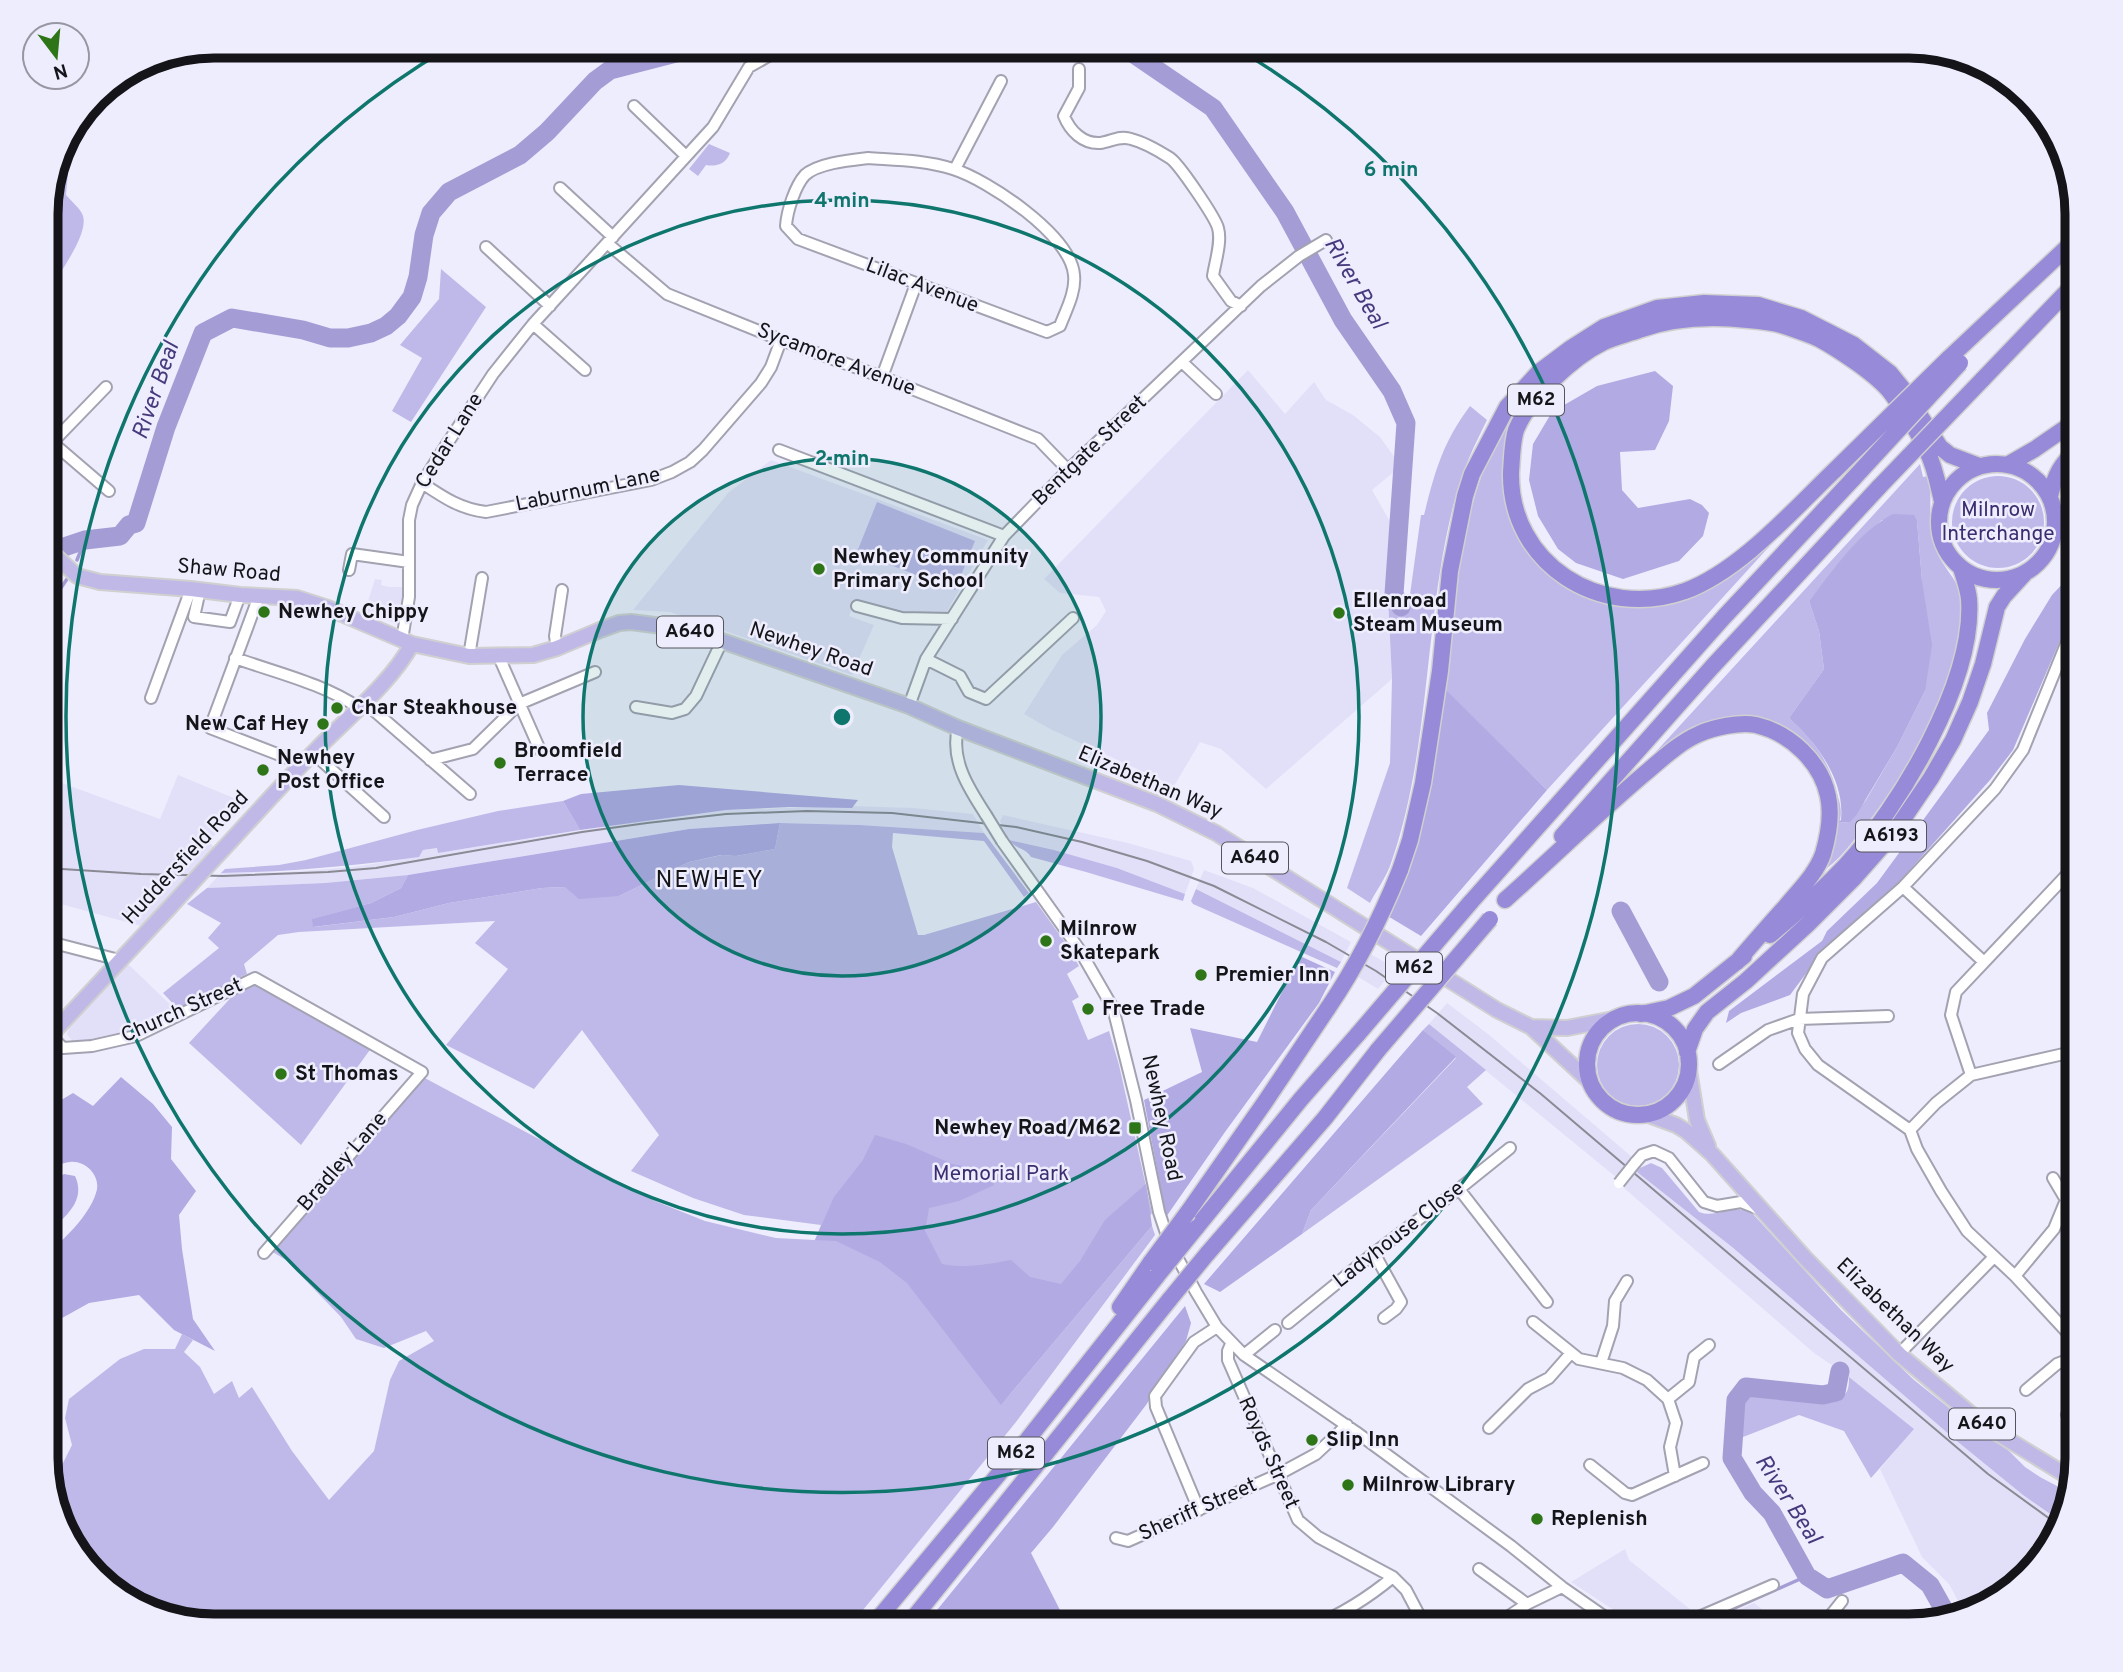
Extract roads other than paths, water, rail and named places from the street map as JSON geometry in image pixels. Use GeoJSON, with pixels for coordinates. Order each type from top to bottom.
{"type":"FeatureCollection","features":[{"type":"Feature","properties":{"kind":"highway","name":"M62"},"geometry":{"type":"LineString","coordinates":[[1942,501],[1927,451],[1889,391],[1858,365],[1818,339],[1775,323],[1713,316],[1657,323],[1603,342],[1560,372],[1530,407],[1516,432],[1511,485],[1514,505],[1529,539],[1538,552],[1562,575],[1590,591],[1616,598],[1647,599],[1684,591],[1722,571],[1783,520],[1836,469],[1954,361],[2065,252]]}},
{"type":"Feature","properties":{"kind":"highway","name":"M62"},"geometry":{"type":"LineString","coordinates":[[917,1614],[1207,1254],[1325,1118],[1378,1049],[1505,900],[1712,667],[1880,485],[2065,294]]}},
{"type":"Feature","properties":{"kind":"highway","name":"M62"},"geometry":{"type":"LineString","coordinates":[[882,1614],[1028,1439],[1154,1269],[1188,1212],[1347,980],[1381,918],[1410,840],[1423,783],[1440,671],[1450,571],[1465,496],[1472,474],[1507,407],[1539,372],[1605,327],[1657,308],[1704,303],[1758,305],[1801,318],[1854,345],[1897,381],[1940,447],[1951,455],[1979,466]]}},
{"type":"Feature","properties":{"kind":"highway","name":"M62"},"geometry":{"type":"LineString","coordinates":[[1154,1269],[1196,1228],[1301,1099],[1470,903],[1716,626],[1853,479],[1954,361]]}},
{"type":"Feature","properties":{"kind":"highway"},"geometry":{"type":"LineString","coordinates":[[2008,464],[2065,428]]}},
{"type":"Feature","properties":{"kind":"highway"},"geometry":{"type":"LineString","coordinates":[[2050,496],[2054,481],[2065,461]]}},
{"type":"Feature","properties":{"kind":"highway"},"geometry":{"type":"LineString","coordinates":[[1942,501],[1951,486],[1963,474],[1979,466],[1994,463],[2008,464],[2025,470],[2040,481],[2050,496]]}},
{"type":"Feature","properties":{"kind":"highway","name":"A6193"},"geometry":{"type":"LineString","coordinates":[[1688,1058],[1695,1029],[1707,1012],[1746,981],[1855,877],[1894,834],[1931,778],[1953,740],[1970,702],[1997,607],[2050,547],[2055,530],[2055,513],[2050,496]]}},
{"type":"Feature","properties":{"kind":"highway","name":"A6193"},"geometry":{"type":"LineString","coordinates":[[1641,1014],[1668,1008],[1694,996],[1793,916],[1845,866],[1879,824],[1917,764],[1945,709],[1967,641],[1969,597],[1961,568],[1949,554],[1941,538],[1939,520],[1942,501]]}},
{"type":"Feature","properties":{"kind":"highway"},"geometry":{"type":"LineString","coordinates":[[1961,568],[1976,576],[1993,580],[2010,579],[2026,572]]}},
{"type":"Feature","properties":{"kind":"highway","name":"M62"},"geometry":{"type":"LineString","coordinates":[[1505,900],[1674,749],[1699,734],[1724,727],[1754,725],[1774,731],[1796,744],[1811,760],[1829,797],[1829,822],[1823,855],[1809,879],[1737,962]]}},
{"type":"Feature","properties":{"kind":"highway","name":"A640"},"geometry":{"type":"LineString","coordinates":[[1614,1019],[1627,1015],[1653,1016],[1675,1029],[1688,1058]]}},
{"type":"Feature","properties":{"kind":"highway"},"geometry":{"type":"LineString","coordinates":[[1589,1081],[1588,1052],[1593,1039],[1614,1019]]}},
{"type":"Feature","properties":{"kind":"highway"},"geometry":{"type":"LineString","coordinates":[[1646,1114],[1660,1110],[1672,1102],[1684,1085],[1688,1058]]}},
{"type":"Feature","properties":{"kind":"highway","name":"A640"},"geometry":{"type":"LineString","coordinates":[[1589,1081],[1606,1104],[1618,1111],[1632,1115],[1646,1114]]}},
{"type":"Feature","properties":{"kind":"main road","name":"Shaw Road"},"geometry":{"type":"LineString","coordinates":[[58,561],[77,576],[100,582],[297,598],[328,608],[407,642]]}},
{"type":"Feature","properties":{"kind":"main road","name":"Newhey Road"},"geometry":{"type":"LineString","coordinates":[[407,642],[469,656],[499,657],[533,655],[619,623],[670,627],[722,641],[909,706],[958,728]]}},
{"type":"Feature","properties":{"kind":"main road","name":"Huddersfield Road"},"geometry":{"type":"LineString","coordinates":[[58,1027],[361,705],[405,656],[407,642]]}},
{"type":"Feature","properties":{"kind":"main road","name":"Elizabethan Way"},"geometry":{"type":"LineString","coordinates":[[958,728],[1157,804],[1216,834],[1497,1010],[1531,1027],[1589,1081]]}},
{"type":"Feature","properties":{"kind":"main road","name":"Elizabethan Way"},"geometry":{"type":"LineString","coordinates":[[1531,1027],[1567,1028],[1614,1019]]}},
{"type":"Feature","properties":{"kind":"main road","name":"Elizabethan Way"},"geometry":{"type":"LineString","coordinates":[[1688,1058],[1697,1120],[1712,1154]]}},
{"type":"Feature","properties":{"kind":"main road","name":"Elizabethan Way"},"geometry":{"type":"LineString","coordinates":[[1646,1114],[1686,1130],[1712,1154],[1761,1210],[1899,1354],[1984,1425],[2064,1474]]}},
{"type":"Feature","properties":{"kind":"street","name":"Cedar Lane"},"geometry":{"type":"LineString","coordinates":[[407,642],[410,512],[422,483],[493,374],[533,324],[713,127],[749,67],[765,58]]}},
{"type":"Feature","properties":{"kind":"street"},"geometry":{"type":"LineString","coordinates":[[1079,69],[1079,88],[1064,116],[1068,128],[1084,140],[1100,143],[1130,138],[1171,159],[1195,190],[1218,227],[1219,238],[1213,276],[1231,301],[1241,306]]}},
{"type":"Feature","properties":{"kind":"street"},"geometry":{"type":"LineString","coordinates":[[955,169],[1001,81]]}},
{"type":"Feature","properties":{"kind":"street"},"geometry":{"type":"LineString","coordinates":[[634,106],[686,156]]}},
{"type":"Feature","properties":{"kind":"street","name":"Lilac Avenue"},"geometry":{"type":"LineString","coordinates":[[868,158],[924,161],[955,169],[1010,198],[1032,216],[1064,252],[1074,274],[1073,291],[1060,326],[1047,332],[798,239],[786,226],[788,207],[806,175],[833,162],[868,158]]}},
{"type":"Feature","properties":{"kind":"street","name":"Sycamore Avenue"},"geometry":{"type":"LineString","coordinates":[[560,188],[667,294],[1038,439],[1068,470]]}},
{"type":"Feature","properties":{"kind":"street","name":"Bentgate Street"},"geometry":{"type":"LineString","coordinates":[[909,706],[926,659],[1004,537],[1068,470],[1261,286],[1299,256],[1326,240]]}},
{"type":"Feature","properties":{"kind":"street"},"geometry":{"type":"LineString","coordinates":[[486,247],[550,306]]}},
{"type":"Feature","properties":{"kind":"street"},"geometry":{"type":"LineString","coordinates":[[882,377],[916,284]]}},
{"type":"Feature","properties":{"kind":"street"},"geometry":{"type":"LineString","coordinates":[[533,324],[585,370]]}},
{"type":"Feature","properties":{"kind":"street","name":"Laburnum Lane"},"geometry":{"type":"LineString","coordinates":[[422,483],[469,510],[486,512],[651,480],[672,472],[704,450],[761,383],[771,367],[781,340]]}},
{"type":"Feature","properties":{"kind":"street"},"geometry":{"type":"LineString","coordinates":[[1182,362],[1216,394]]}},
{"type":"Feature","properties":{"kind":"street"},"geometry":{"type":"LineString","coordinates":[[58,437],[106,387]]}},
{"type":"Feature","properties":{"kind":"street"},"geometry":{"type":"LineString","coordinates":[[779,450],[1004,537]]}},
{"type":"Feature","properties":{"kind":"street"},"geometry":{"type":"LineString","coordinates":[[58,453],[109,491]]}},
{"type":"Feature","properties":{"kind":"street"},"geometry":{"type":"LineString","coordinates":[[349,570],[352,554],[409,562]]}},
{"type":"Feature","properties":{"kind":"street"},"geometry":{"type":"LineString","coordinates":[[469,656],[482,578]]}},
{"type":"Feature","properties":{"kind":"street"},"geometry":{"type":"LineString","coordinates":[[195,589],[194,617],[221,621],[230,622],[240,595]]}},
{"type":"Feature","properties":{"kind":"street"},"geometry":{"type":"LineString","coordinates":[[151,698],[195,589]]}},
{"type":"Feature","properties":{"kind":"street"},"geometry":{"type":"LineString","coordinates":[[557,648],[555,636],[562,590]]}},
{"type":"Feature","properties":{"kind":"street"},"geometry":{"type":"LineString","coordinates":[[259,596],[209,728],[303,764]]}},
{"type":"Feature","properties":{"kind":"street"},"geometry":{"type":"LineString","coordinates":[[857,606],[902,618],[952,619]]}},
{"type":"Feature","properties":{"kind":"street"},"geometry":{"type":"LineString","coordinates":[[926,659],[960,676],[969,692],[986,699],[1073,618]]}},
{"type":"Feature","properties":{"kind":"street"},"geometry":{"type":"LineString","coordinates":[[636,707],[672,713],[685,709],[696,695],[722,641]]}},
{"type":"Feature","properties":{"kind":"street"},"geometry":{"type":"LineString","coordinates":[[2065,647],[2023,750],[1995,789],[1903,887],[1822,958],[1803,994],[1798,1033],[1805,1049],[1818,1065],[1910,1130],[1917,1149],[1967,1231],[2015,1276],[2065,1330]]}},
{"type":"Feature","properties":{"kind":"street"},"geometry":{"type":"LineString","coordinates":[[499,657],[540,750]]}},
{"type":"Feature","properties":{"kind":"street"},"geometry":{"type":"LineString","coordinates":[[235,658],[361,705],[470,794]]}},
{"type":"Feature","properties":{"kind":"street"},"geometry":{"type":"LineString","coordinates":[[430,760],[473,749],[519,704],[595,672]]}},
{"type":"Feature","properties":{"kind":"street","name":"Newhey Road"},"geometry":{"type":"LineString","coordinates":[[958,728],[956,747],[969,788],[1002,841],[1079,949],[1113,1008],[1136,1100],[1159,1212],[1169,1242],[1217,1327],[1244,1355],[1347,1425],[1601,1614]]}},
{"type":"Feature","properties":{"kind":"street"},"geometry":{"type":"LineString","coordinates":[[313,753],[384,817]]}},
{"type":"Feature","properties":{"kind":"street"},"geometry":{"type":"LineString","coordinates":[[1972,1075],[1951,1015],[1956,992],[2065,876]]}},
{"type":"Feature","properties":{"kind":"street"},"geometry":{"type":"LineString","coordinates":[[1903,887],[1984,962]]}},
{"type":"Feature","properties":{"kind":"street"},"geometry":{"type":"LineString","coordinates":[[58,944],[119,960]]}},
{"type":"Feature","properties":{"kind":"street","name":"Church Street"},"geometry":{"type":"LineString","coordinates":[[58,1045],[63,1048],[92,1046],[136,1036],[255,978],[422,1072]]}},
{"type":"Feature","properties":{"kind":"street"},"geometry":{"type":"LineString","coordinates":[[1719,1064],[1768,1030],[1799,1019],[1888,1016]]}},
{"type":"Feature","properties":{"kind":"street"},"geometry":{"type":"LineString","coordinates":[[1910,1130],[1936,1102],[1972,1075],[2065,1054]]}},
{"type":"Feature","properties":{"kind":"street","name":"Bradley Lane"},"geometry":{"type":"LineString","coordinates":[[264,1253],[422,1072]]}},
{"type":"Feature","properties":{"kind":"street","name":"Ladyhouse Close"},"geometry":{"type":"LineString","coordinates":[[1288,1323],[1510,1148]]}},
{"type":"Feature","properties":{"kind":"street"},"geometry":{"type":"LineString","coordinates":[[1619,1183],[1642,1155],[1654,1151],[1669,1158],[1704,1202],[1710,1205],[1741,1202],[1761,1210]]}},
{"type":"Feature","properties":{"kind":"street"},"geometry":{"type":"LineString","coordinates":[[1722,1205],[1730,1194],[1732,1178]]}},
{"type":"Feature","properties":{"kind":"street"},"geometry":{"type":"LineString","coordinates":[[2053,1178],[2065,1198]]}},
{"type":"Feature","properties":{"kind":"street"},"geometry":{"type":"LineString","coordinates":[[2060,1189],[2065,1185]]}},
{"type":"Feature","properties":{"kind":"street"},"geometry":{"type":"LineString","coordinates":[[1459,1189],[1547,1302]]}},
{"type":"Feature","properties":{"kind":"street"},"geometry":{"type":"LineString","coordinates":[[2015,1276],[2054,1228],[2065,1202]]}},
{"type":"Feature","properties":{"kind":"street"},"geometry":{"type":"LineString","coordinates":[[1374,1253],[1401,1302],[1384,1318]]}},
{"type":"Feature","properties":{"kind":"street"},"geometry":{"type":"LineString","coordinates":[[1899,1354],[1994,1257]]}},
{"type":"Feature","properties":{"kind":"street"},"geometry":{"type":"LineString","coordinates":[[1601,1363],[1613,1326],[1615,1301],[1627,1281]]}},
{"type":"Feature","properties":{"kind":"street"},"geometry":{"type":"LineString","coordinates":[[1533,1322],[1578,1359],[1623,1368],[1647,1380],[1668,1399],[1676,1423],[1670,1447],[1675,1476]]}},
{"type":"Feature","properties":{"kind":"street"},"geometry":{"type":"LineString","coordinates":[[1199,1510],[1156,1408],[1154,1396],[1194,1342],[1217,1327]]}},
{"type":"Feature","properties":{"kind":"street"},"geometry":{"type":"LineString","coordinates":[[1244,1355],[1275,1330]]}},
{"type":"Feature","properties":{"kind":"street","name":"Royds Street"},"geometry":{"type":"LineString","coordinates":[[1231,1344],[1228,1360],[1298,1520],[1318,1537],[1393,1577],[1406,1590],[1419,1614]]}},
{"type":"Feature","properties":{"kind":"street"},"geometry":{"type":"LineString","coordinates":[[1668,1399],[1689,1382],[1694,1357],[1709,1345]]}},
{"type":"Feature","properties":{"kind":"street"},"geometry":{"type":"LineString","coordinates":[[1489,1428],[1528,1389],[1549,1378],[1571,1353]]}},
{"type":"Feature","properties":{"kind":"street"},"geometry":{"type":"LineString","coordinates":[[2026,1390],[2057,1364],[2065,1361]]}},
{"type":"Feature","properties":{"kind":"street","name":"Sheriff Street"},"geometry":{"type":"LineString","coordinates":[[1116,1538],[1128,1541],[1279,1474],[1315,1454],[1347,1425]]}},
{"type":"Feature","properties":{"kind":"street"},"geometry":{"type":"LineString","coordinates":[[1590,1465],[1625,1493],[1632,1495],[1703,1463]]}},
{"type":"Feature","properties":{"kind":"street"},"geometry":{"type":"LineString","coordinates":[[1479,1569],[1527,1604]]}},
{"type":"Feature","properties":{"kind":"street"},"geometry":{"type":"LineString","coordinates":[[1338,1614],[1377,1591],[1393,1577]]}},
{"type":"Feature","properties":{"kind":"street"},"geometry":{"type":"LineString","coordinates":[[1706,1614],[1773,1585]]}},
{"type":"Feature","properties":{"kind":"street"},"geometry":{"type":"LineString","coordinates":[[1512,1614],[1562,1587]]}},
{"type":"Feature","properties":{"kind":"street"},"geometry":{"type":"LineString","coordinates":[[1832,1614],[1842,1601]]}},
{"type":"Feature","properties":{"kind":"waterway","name":"River Beal"},"geometry":{"type":"LineString","coordinates":[[64,547],[85,540],[120,536],[129,525],[136,523],[166,427],[203,333],[232,318],[303,330],[330,338],[348,338],[371,333],[386,326],[398,316],[412,297],[431,213],[449,192],[520,155],[547,132],[595,81],[610,70],[656,58]]}},
{"type":"Feature","properties":{"kind":"waterway","name":"River Beal"},"geometry":{"type":"LineString","coordinates":[[1140,58],[1213,108],[1285,212],[1343,320],[1392,391],[1406,423],[1394,594],[1401,607]]}},
{"type":"Feature","properties":{"kind":"waterway"},"geometry":{"type":"LineString","coordinates":[[77,560],[85,540]]}},
{"type":"Feature","properties":{"kind":"waterway"},"geometry":{"type":"LineString","coordinates":[[58,592],[67,579]]}},
{"type":"Feature","properties":{"kind":"waterway","name":"River Beal"},"geometry":{"type":"LineString","coordinates":[[1621,911],[1659,982]]}},
{"type":"Feature","properties":{"kind":"waterway","name":"River Beal"},"geometry":{"type":"LineString","coordinates":[[1840,1371],[1836,1392],[1823,1395],[1746,1387],[1736,1400],[1732,1458],[1753,1493],[1772,1513],[1807,1576],[1827,1589],[1903,1563],[1930,1585],[1944,1610]]}},
{"type":"Feature","properties":{"kind":"waterway"},"geometry":{"type":"LineString","coordinates":[[1721,1614],[1807,1576]]}},
{"type":"Feature","properties":{"kind":"tram line"},"geometry":{"type":"LineString","coordinates":[[58,869],[223,876],[328,872],[376,868],[647,823],[726,814],[807,811],[892,813],[1016,827],[1147,861],[1214,886],[1326,942],[1376,971],[1437,1013],[1541,1094],[1988,1474],[2052,1520]]}},
{"type":"Feature","properties":{"kind":"place","name":"Newhey Community Primary School"},"geometry":{"type":"Point","coordinates":[819,569]}},
{"type":"Feature","properties":{"kind":"place","name":"Newhey Chippy"},"geometry":{"type":"Point","coordinates":[264,612]}},
{"type":"Feature","properties":{"kind":"place","name":"Ellenroad Steam Museum"},"geometry":{"type":"Point","coordinates":[1339,613]}},
{"type":"Feature","properties":{"kind":"place","name":"Char Steakhouse"},"geometry":{"type":"Point","coordinates":[337,708]}},
{"type":"Feature","properties":{"kind":"place","name":"New Caf Hey"},"geometry":{"type":"Point","coordinates":[323,724]}},
{"type":"Feature","properties":{"kind":"place","name":"Broomfield Terrace"},"geometry":{"type":"Point","coordinates":[500,763]}},
{"type":"Feature","properties":{"kind":"place","name":"Newhey Post Office"},"geometry":{"type":"Point","coordinates":[263,770]}},
{"type":"Feature","properties":{"kind":"place","name":"Milnrow Skatepark"},"geometry":{"type":"Point","coordinates":[1046,941]}},
{"type":"Feature","properties":{"kind":"place","name":"Premier Inn"},"geometry":{"type":"Point","coordinates":[1201,975]}},
{"type":"Feature","properties":{"kind":"place","name":"Free Trade"},"geometry":{"type":"Point","coordinates":[1088,1009]}},
{"type":"Feature","properties":{"kind":"place","name":"St Thomas"},"geometry":{"type":"Point","coordinates":[281,1074]}},
{"type":"Feature","properties":{"kind":"place","name":"Newhey Road/M62"},"geometry":{"type":"Point","coordinates":[1135,1128]}},
{"type":"Feature","properties":{"kind":"place","name":"Slip Inn"},"geometry":{"type":"Point","coordinates":[1312,1440]}},
{"type":"Feature","properties":{"kind":"place","name":"Milnrow Library"},"geometry":{"type":"Point","coordinates":[1348,1485]}},
{"type":"Feature","properties":{"kind":"place","name":"Replenish"},"geometry":{"type":"Point","coordinates":[1537,1519]}},
{"type":"Feature","properties":{"kind":"district","name":"NEWHEY"},"geometry":{"type":"Point","coordinates":[710,881]}},
{"type":"Feature","properties":{"kind":"park label","name":"Milnrow Interchange"},"geometry":{"type":"Point","coordinates":[1998,522]}},
{"type":"Feature","properties":{"kind":"park label","name":"Memorial Park"},"geometry":{"type":"Point","coordinates":[1001,1174]}}]}
